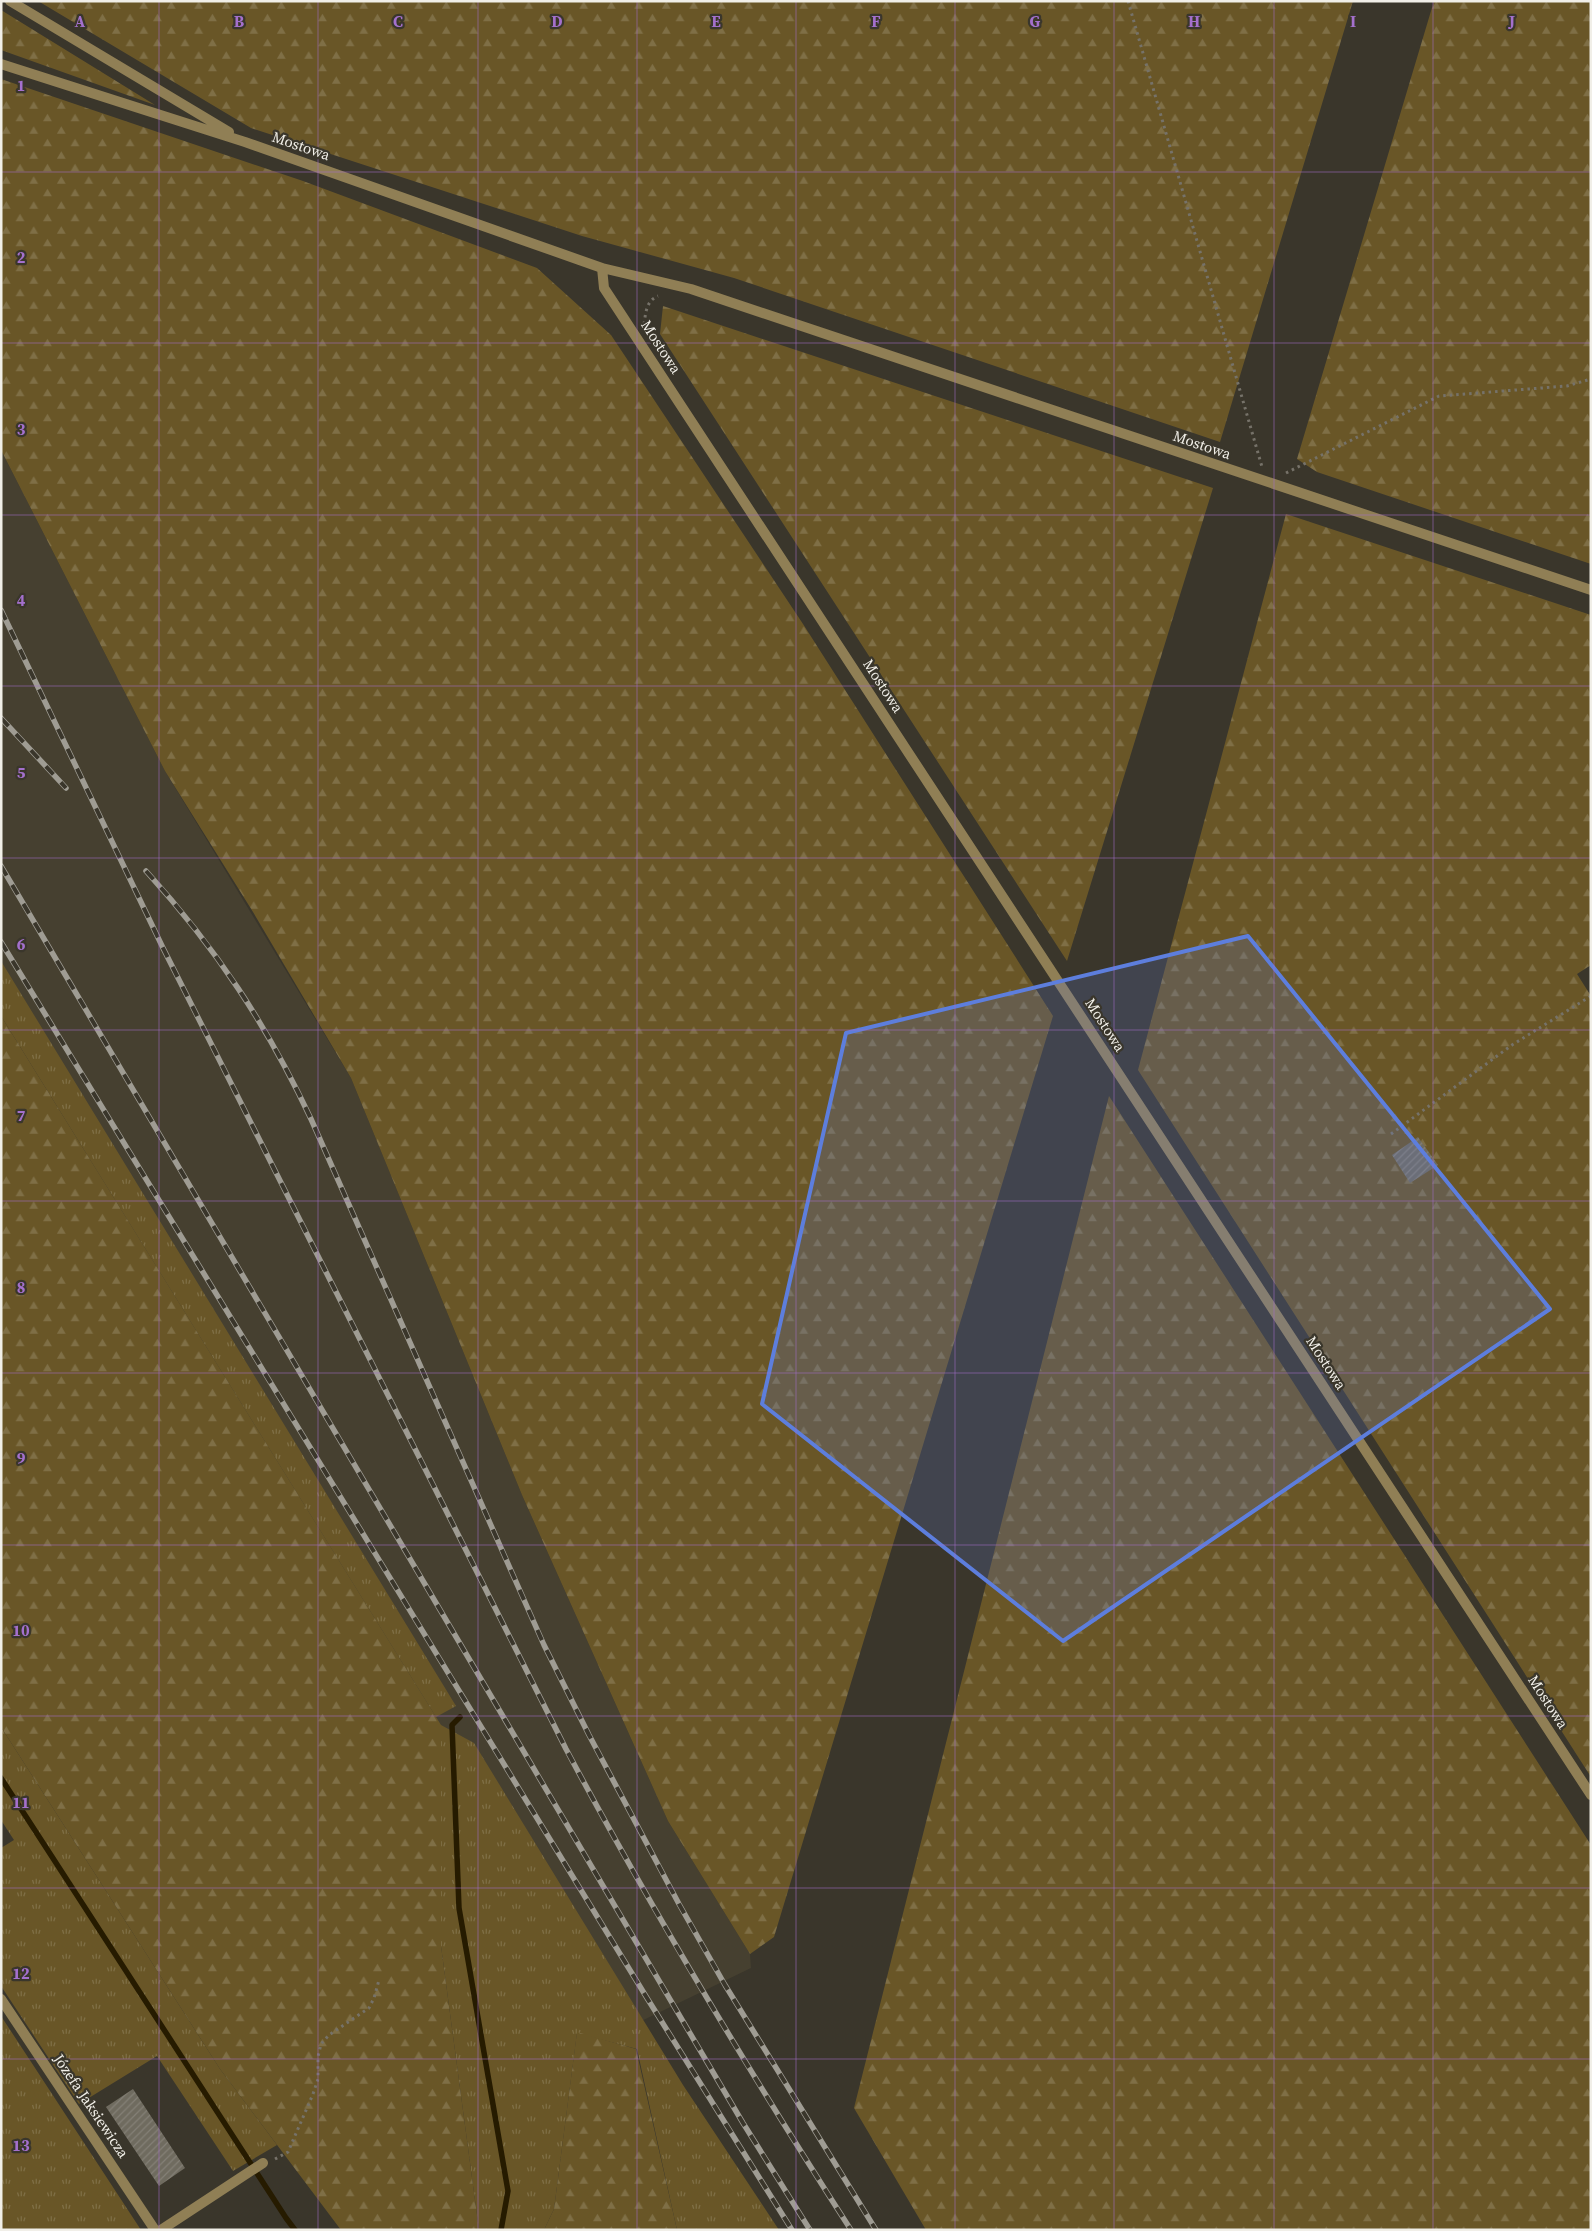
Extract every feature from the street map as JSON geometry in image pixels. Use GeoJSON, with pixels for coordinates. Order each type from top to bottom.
{"type":"FeatureCollection","features":[{"type":"Feature","properties":{"kind":"street","name":"Mostowa"},"geometry":{"type":"LineString","coordinates":[[10,1],[245,142]]}},
{"type":"Feature","properties":{"kind":"street","name":"Mostowa"},"geometry":{"type":"LineString","coordinates":[[1,64],[245,142],[602,268],[691,289],[1591,590]]}},
{"type":"Feature","properties":{"kind":"street","name":"Mostowa"},"geometry":{"type":"LineString","coordinates":[[602,268],[604,288],[1591,1795]]}},
{"type":"Feature","properties":{"kind":"street","name":"Józefa Jaksiewicza"},"geometry":{"type":"LineString","coordinates":[[1,1999],[156,2230]]}},
{"type":"Feature","properties":{"kind":"street"},"geometry":{"type":"LineString","coordinates":[[161,2230],[263,2163]]}},
{"type":"Feature","properties":{"kind":"path"},"geometry":{"type":"LineString","coordinates":[[1128,1],[1267,483],[1439,396],[1568,386],[1591,378]]}},
{"type":"Feature","properties":{"kind":"path"},"geometry":{"type":"LineString","coordinates":[[638,338],[645,323],[647,306],[653,298],[664,293]]}},
{"type":"Feature","properties":{"kind":"path"},"geometry":{"type":"LineString","coordinates":[[1391,1134],[1512,1045],[1591,996]]}},
{"type":"Feature","properties":{"kind":"path"},"geometry":{"type":"LineString","coordinates":[[263,2163],[288,2152],[315,2086],[321,2044],[329,2035],[369,2008],[379,1980]]}},
{"type":"Feature","properties":{"kind":"highlighted area"},"geometry":{"type":"Polygon","coordinates":[[[1248,936],[1550,1309],[1063,1641],[762,1404],[846,1033],[1248,936]]]}},
{"type":"Feature","properties":{"kind":"shaded area"},"geometry":{"type":"Polygon","coordinates":[[[1,450],[165,771],[351,1078],[522,1495],[668,1821],[750,1954],[751,1968],[629,2027],[492,1818],[1,1014],[1,450]]]}},
{"type":"Feature","properties":{"kind":"green space"},"geometry":{"type":"Polygon","coordinates":[[[38,1],[1353,1],[1220,442],[734,278],[582,236],[251,128],[38,1]]]}},
{"type":"Feature","properties":{"kind":"green space"},"geometry":{"type":"Polygon","coordinates":[[[1434,1],[1591,1],[1591,564],[1317,472],[1297,459],[1434,1]]]}},
{"type":"Feature","properties":{"kind":"green space"},"geometry":{"type":"Polygon","coordinates":[[[1,10],[155,105],[1,50],[1,10]]]}},
{"type":"Feature","properties":{"kind":"green space"},"geometry":{"type":"Polygon","coordinates":[[[1,79],[303,181],[537,268],[611,335],[803,624],[1053,1016],[774,1937],[750,1954],[668,1821],[522,1495],[351,1078],[253,912],[165,771],[1,450],[1,79]]]}},
{"type":"Feature","properties":{"kind":"green space"},"geometry":{"type":"Polygon","coordinates":[[[663,306],[1213,488],[1067,961],[660,334],[663,306]]]}},
{"type":"Feature","properties":{"kind":"green space"},"geometry":{"type":"Polygon","coordinates":[[[1286,514],[1591,615],[1591,965],[1577,974],[1591,996],[1591,1777],[1138,1070],[1286,514]]]}},
{"type":"Feature","properties":{"kind":"green space"},"geometry":{"type":"Polygon","coordinates":[[[1,961],[456,1706],[436,1717],[1,1016],[1,961]]]}},
{"type":"Feature","properties":{"kind":"green space"},"geometry":{"type":"Polygon","coordinates":[[[1,1016],[441,1725],[441,1946],[479,2230],[341,2230],[220,2069],[1,1727],[1,1016]]]}},
{"type":"Feature","properties":{"kind":"green space"},"geometry":{"type":"Polygon","coordinates":[[[1109,1096],[1591,1845],[1591,2230],[926,2230],[854,2108],[1109,1096]]]}},
{"type":"Feature","properties":{"kind":"green space"},"geometry":{"type":"Polygon","coordinates":[[[441,1725],[474,1743],[683,2085],[779,2230],[677,2230],[637,2049],[577,2033],[554,2209],[544,2230],[479,2230],[441,1946],[441,1725]]]}},
{"type":"Feature","properties":{"kind":"green space"},"geometry":{"type":"Polygon","coordinates":[[[1,1727],[220,2069],[277,2145],[233,2171],[157,2056],[79,2104],[1,1986],[1,1848],[14,1840],[1,1820],[1,1727]]]}},
{"type":"Feature","properties":{"kind":"green space"},"geometry":{"type":"Polygon","coordinates":[[[1,2016],[141,2230],[1,2230],[1,2016]]]}},
{"type":"Feature","properties":{"kind":"green space"},"geometry":{"type":"Polygon","coordinates":[[[577,2032],[636,2049],[677,2230],[544,2230],[554,2209],[577,2032]]]}},
{"type":"Feature","properties":{"kind":"building"},"geometry":{"type":"Polygon","coordinates":[[[1418,1137],[1438,1165],[1410,1183],[1392,1155],[1418,1137]]]}},
{"type":"Feature","properties":{"kind":"building"},"geometry":{"type":"Polygon","coordinates":[[[133,2089],[185,2168],[159,2186],[106,2107],[133,2089]]]}},
{"type":"Feature","properties":{"kind":"waterway"},"geometry":{"type":"LineString","coordinates":[[460,1717],[452,1725],[459,1908],[508,2191],[501,2230]]}},
{"type":"Feature","properties":{"kind":"waterway"},"geometry":{"type":"LineString","coordinates":[[1,1778],[295,2230]]}},
{"type":"Feature","properties":{"kind":"railway"},"geometry":{"type":"LineString","coordinates":[[1,610],[163,948],[566,1749],[668,1932],[776,2112],[851,2230]]}},
{"type":"Feature","properties":{"kind":"railway"},"geometry":{"type":"LineString","coordinates":[[1,718],[66,788]]}},
{"type":"Feature","properties":{"kind":"railway"},"geometry":{"type":"LineString","coordinates":[[1,866],[743,2123],[810,2230]]}},
{"type":"Feature","properties":{"kind":"railway"},"geometry":{"type":"LineString","coordinates":[[146,871],[195,929],[217,959],[258,1020],[276,1051],[311,1119],[544,1645],[589,1735],[679,1904],[725,1985],[876,2230]]}},
{"type":"Feature","properties":{"kind":"railway"},"geometry":{"type":"LineString","coordinates":[[1,942],[647,1998],[792,2230]]}}]}
